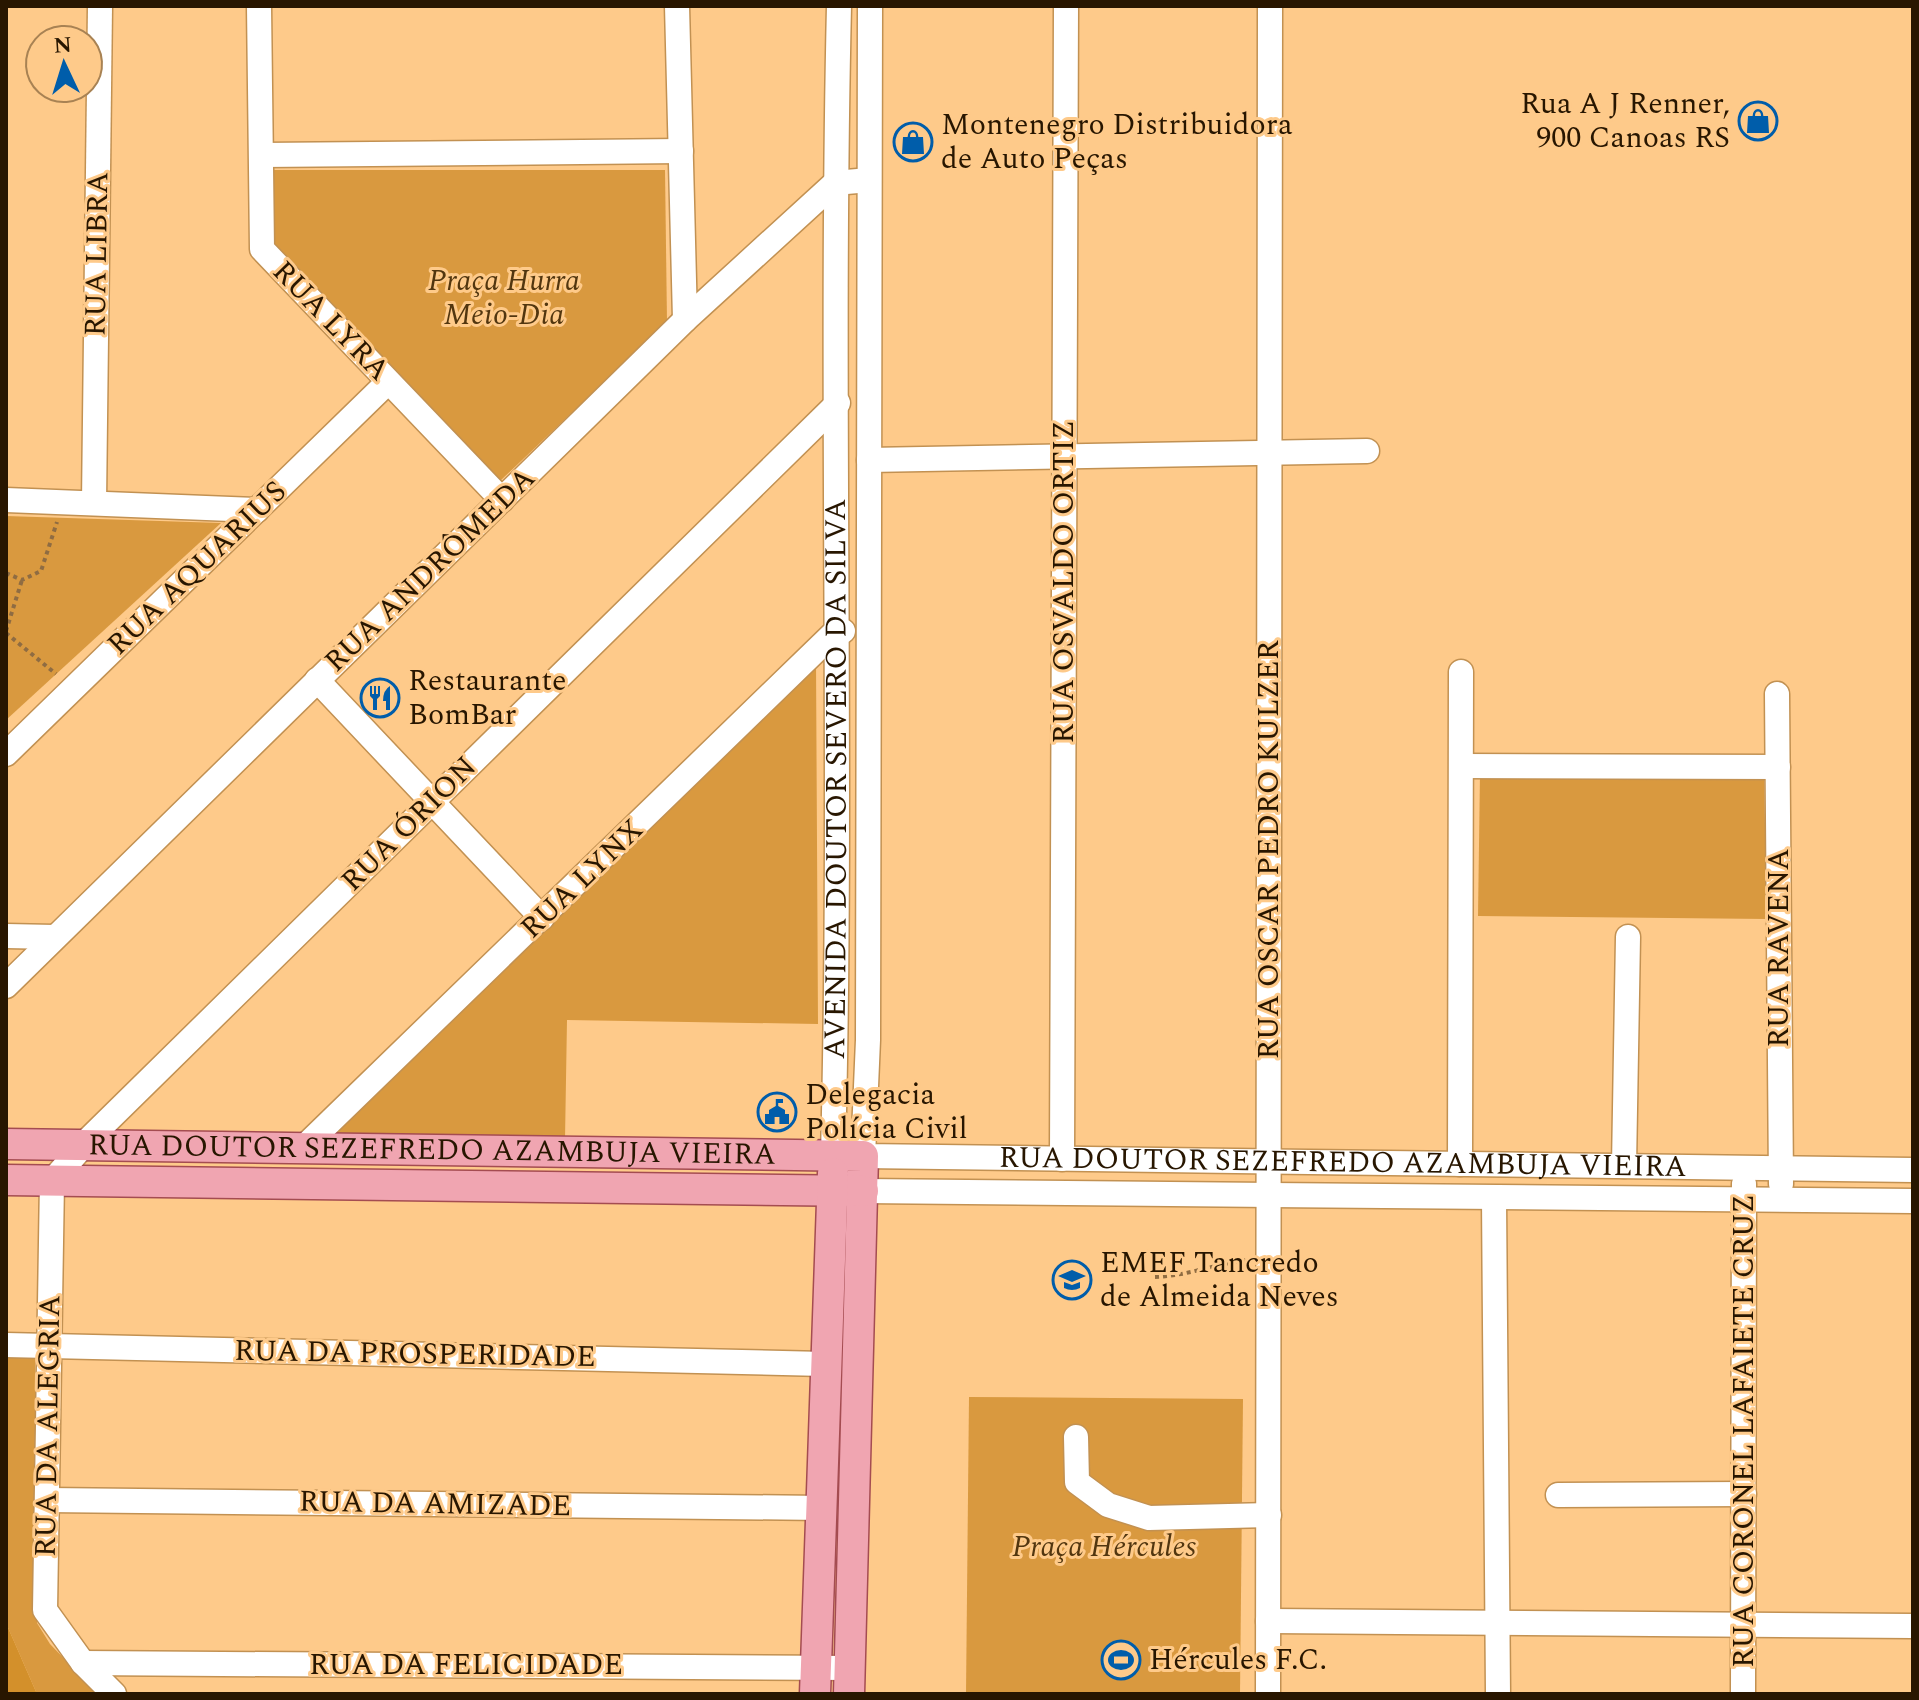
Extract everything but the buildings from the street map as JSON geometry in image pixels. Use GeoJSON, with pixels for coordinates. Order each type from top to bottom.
{"type":"FeatureCollection","features":[{"type":"Feature","properties":{"kind":"main road","name":"RUA DOUTOR SEZEFREDO AZAMBUJA VIEIRA"},"geometry":{"type":"LineString","coordinates":[[6,1144],[863,1156]]}},
{"type":"Feature","properties":{"kind":"main road"},"geometry":{"type":"LineString","coordinates":[[616,1188],[619,1153]]}},
{"type":"Feature","properties":{"kind":"main road","name":"AVENIDA DOUTOR SEVERO DA SILVA"},"geometry":{"type":"LineString","coordinates":[[815,1681],[833,1155]]}},
{"type":"Feature","properties":{"kind":"main road","name":"AVENIDA DOUTOR SEVERO DA SILVA"},"geometry":{"type":"LineString","coordinates":[[850,1681],[863,1156]]}},
{"type":"Feature","properties":{"kind":"main road","name":"RUA DOUTOR SEZEFREDO AZAMBUJA VIEIRA"},"geometry":{"type":"LineString","coordinates":[[6,1180],[863,1191]]}},
{"type":"Feature","properties":{"kind":"street","name":"RUA LIBRA"},"geometry":{"type":"LineString","coordinates":[[94,503],[100,6]]}},
{"type":"Feature","properties":{"kind":"street","name":"RUA LYRA"},"geometry":{"type":"LineString","coordinates":[[259,6],[262,249],[502,500]]}},
{"type":"Feature","properties":{"kind":"street"},"geometry":{"type":"LineString","coordinates":[[677,6],[685,320]]}},
{"type":"Feature","properties":{"kind":"street","name":"AVENIDA DOUTOR SEVERO DA SILVA"},"geometry":{"type":"LineString","coordinates":[[833,1155],[838,403],[835,183],[839,6]]}},
{"type":"Feature","properties":{"kind":"street","name":"AVENIDA DOUTOR SEVERO DA SILVA"},"geometry":{"type":"LineString","coordinates":[[863,1156],[868,1040],[870,6]]}},
{"type":"Feature","properties":{"kind":"street","name":"RUA OSVALDO ORTIZ"},"geometry":{"type":"LineString","coordinates":[[1062,1159],[1066,6]]}},
{"type":"Feature","properties":{"kind":"street","name":"RUA OSCAR PEDRO KULZER"},"geometry":{"type":"LineString","coordinates":[[1268,1694],[1270,6]]}},
{"type":"Feature","properties":{"kind":"street"},"geometry":{"type":"LineString","coordinates":[[263,155],[681,151]]}},
{"type":"Feature","properties":{"kind":"street"},"geometry":{"type":"LineString","coordinates":[[835,183],[869,180]]}},
{"type":"Feature","properties":{"kind":"street","name":"RUA ANDRÔMEDA"},"geometry":{"type":"LineString","coordinates":[[6,986],[685,320],[835,183]]}},
{"type":"Feature","properties":{"kind":"street","name":"RUA AQUARIUS"},"geometry":{"type":"LineString","coordinates":[[6,754],[388,382]]}},
{"type":"Feature","properties":{"kind":"street","name":"RUA ÓRION"},"geometry":{"type":"LineString","coordinates":[[83,1145],[838,403]]}},
{"type":"Feature","properties":{"kind":"street"},"geometry":{"type":"LineString","coordinates":[[869,460],[1367,451]]}},
{"type":"Feature","properties":{"kind":"street"},"geometry":{"type":"LineString","coordinates":[[6,500],[257,510]]}},
{"type":"Feature","properties":{"kind":"street"},"geometry":{"type":"LineString","coordinates":[[836,631],[868,632]]}},
{"type":"Feature","properties":{"kind":"street","name":"RUA LYNX"},"geometry":{"type":"LineString","coordinates":[[303,1148],[836,631]]}},
{"type":"Feature","properties":{"kind":"street"},"geometry":{"type":"LineString","coordinates":[[1460,1164],[1461,672]]}},
{"type":"Feature","properties":{"kind":"street"},"geometry":{"type":"LineString","coordinates":[[317,680],[542,918]]}},
{"type":"Feature","properties":{"kind":"street","name":"RUA RAVENA"},"geometry":{"type":"LineString","coordinates":[[1777,694],[1782,1201]]}},
{"type":"Feature","properties":{"kind":"street"},"geometry":{"type":"LineString","coordinates":[[1462,766],[1778,767]]}},
{"type":"Feature","properties":{"kind":"street"},"geometry":{"type":"LineString","coordinates":[[6,936],[55,937]]}},
{"type":"Feature","properties":{"kind":"street"},"geometry":{"type":"LineString","coordinates":[[1624,1166],[1628,937]]}},
{"type":"Feature","properties":{"kind":"street"},"geometry":{"type":"LineString","coordinates":[[836,1041],[868,1040]]}},
{"type":"Feature","properties":{"kind":"street"},"geometry":{"type":"LineString","coordinates":[[52,1181],[83,1145]]}},
{"type":"Feature","properties":{"kind":"street","name":"RUA DOUTOR SEZEFREDO AZAMBUJA VIEIRA"},"geometry":{"type":"LineString","coordinates":[[863,1156],[1913,1170]]}},
{"type":"Feature","properties":{"kind":"street","name":"RUA CORONEL LAFAIETE CRUZ"},"geometry":{"type":"LineString","coordinates":[[1743,1694],[1744,1167]]}},
{"type":"Feature","properties":{"kind":"street","name":"RUA DA ALEGRIA"},"geometry":{"type":"LineString","coordinates":[[52,1181],[45,1610],[83,1663],[114,1694]]}},
{"type":"Feature","properties":{"kind":"street","name":"RUA DOUTOR SEZEFREDO AZAMBUJA VIEIRA"},"geometry":{"type":"LineString","coordinates":[[863,1191],[1913,1201]]}},
{"type":"Feature","properties":{"kind":"street"},"geometry":{"type":"LineString","coordinates":[[1494,1199],[1498,1694]]}},
{"type":"Feature","properties":{"kind":"street","name":"RUA DA PROSPERIDADE"},"geometry":{"type":"LineString","coordinates":[[6,1345],[824,1364]]}},
{"type":"Feature","properties":{"kind":"street"},"geometry":{"type":"LineString","coordinates":[[1076,1437],[1077,1482],[1108,1505],[1149,1518],[1269,1515]]}},
{"type":"Feature","properties":{"kind":"street"},"geometry":{"type":"LineString","coordinates":[[1558,1495],[1744,1494]]}},
{"type":"Feature","properties":{"kind":"street","name":"RUA DA AMIZADE"},"geometry":{"type":"LineString","coordinates":[[47,1500],[823,1508]]}},
{"type":"Feature","properties":{"kind":"street"},"geometry":{"type":"LineString","coordinates":[[1268,1621],[1913,1626]]}},
{"type":"Feature","properties":{"kind":"street","name":"RUA DA FELICIDADE"},"geometry":{"type":"LineString","coordinates":[[83,1663],[850,1681]]}},
{"type":"Feature","properties":{"kind":"path"},"geometry":{"type":"LineString","coordinates":[[56,674],[6,632],[22,580],[41,571],[59,518]]}},
{"type":"Feature","properties":{"kind":"path"},"geometry":{"type":"LineString","coordinates":[[6,573],[22,580]]}},
{"type":"Feature","properties":{"kind":"path"},"geometry":{"type":"LineString","coordinates":[[1155,1277],[1183,1276],[1205,1266],[1247,1260]]}},
{"type":"Feature","properties":{"kind":"green space","name":"Praça Hurra Meio-Dia"},"geometry":{"type":"Polygon","coordinates":[[[274,170],[665,170],[667,322],[500,481],[272,245],[274,170]]]}},
{"type":"Feature","properties":{"kind":"green space"},"geometry":{"type":"Polygon","coordinates":[[[6,516],[221,523],[6,720],[6,516]]]}},
{"type":"Feature","properties":{"kind":"green space"},"geometry":{"type":"Polygon","coordinates":[[[816,661],[818,1024],[567,1020],[565,1139],[325,1138],[816,661]]]}},
{"type":"Feature","properties":{"kind":"green space"},"geometry":{"type":"Polygon","coordinates":[[[1480,774],[1764,776],[1767,919],[1478,916],[1480,774]]]}},
{"type":"Feature","properties":{"kind":"green space"},"geometry":{"type":"Polygon","coordinates":[[[6,1355],[35,1355],[37,1623],[50,1644],[98,1694],[37,1694],[6,1623],[6,1355]]]}},
{"type":"Feature","properties":{"kind":"green space","name":"Praça Hércules"},"geometry":{"type":"Polygon","coordinates":[[[969,1397],[1243,1399],[1240,1694],[966,1694],[969,1397]]]}},
{"type":"Feature","properties":{"kind":"shaded area"},"geometry":{"type":"Polygon","coordinates":[[[6,1623],[37,1694],[6,1694],[6,1623]]]}},
{"type":"Feature","properties":{"kind":"place","name":"Rua A J Renner, 900 Canoas RS"},"geometry":{"type":"Point","coordinates":[1758,121]}},
{"type":"Feature","properties":{"kind":"place","name":"Montenegro Distribuidora de Auto Peças"},"geometry":{"type":"Point","coordinates":[913,142]}},
{"type":"Feature","properties":{"kind":"place","name":"Restaurante BomBar"},"geometry":{"type":"Point","coordinates":[380,698]}},
{"type":"Feature","properties":{"kind":"place","name":"Delegacia Polícia Civil"},"geometry":{"type":"Point","coordinates":[777,1112]}},
{"type":"Feature","properties":{"kind":"place","name":"EMEF Tancredo de Almeida Neves"},"geometry":{"type":"Point","coordinates":[1072,1280]}},
{"type":"Feature","properties":{"kind":"place","name":"Hércules F.C."},"geometry":{"type":"Point","coordinates":[1121,1660]}}]}
